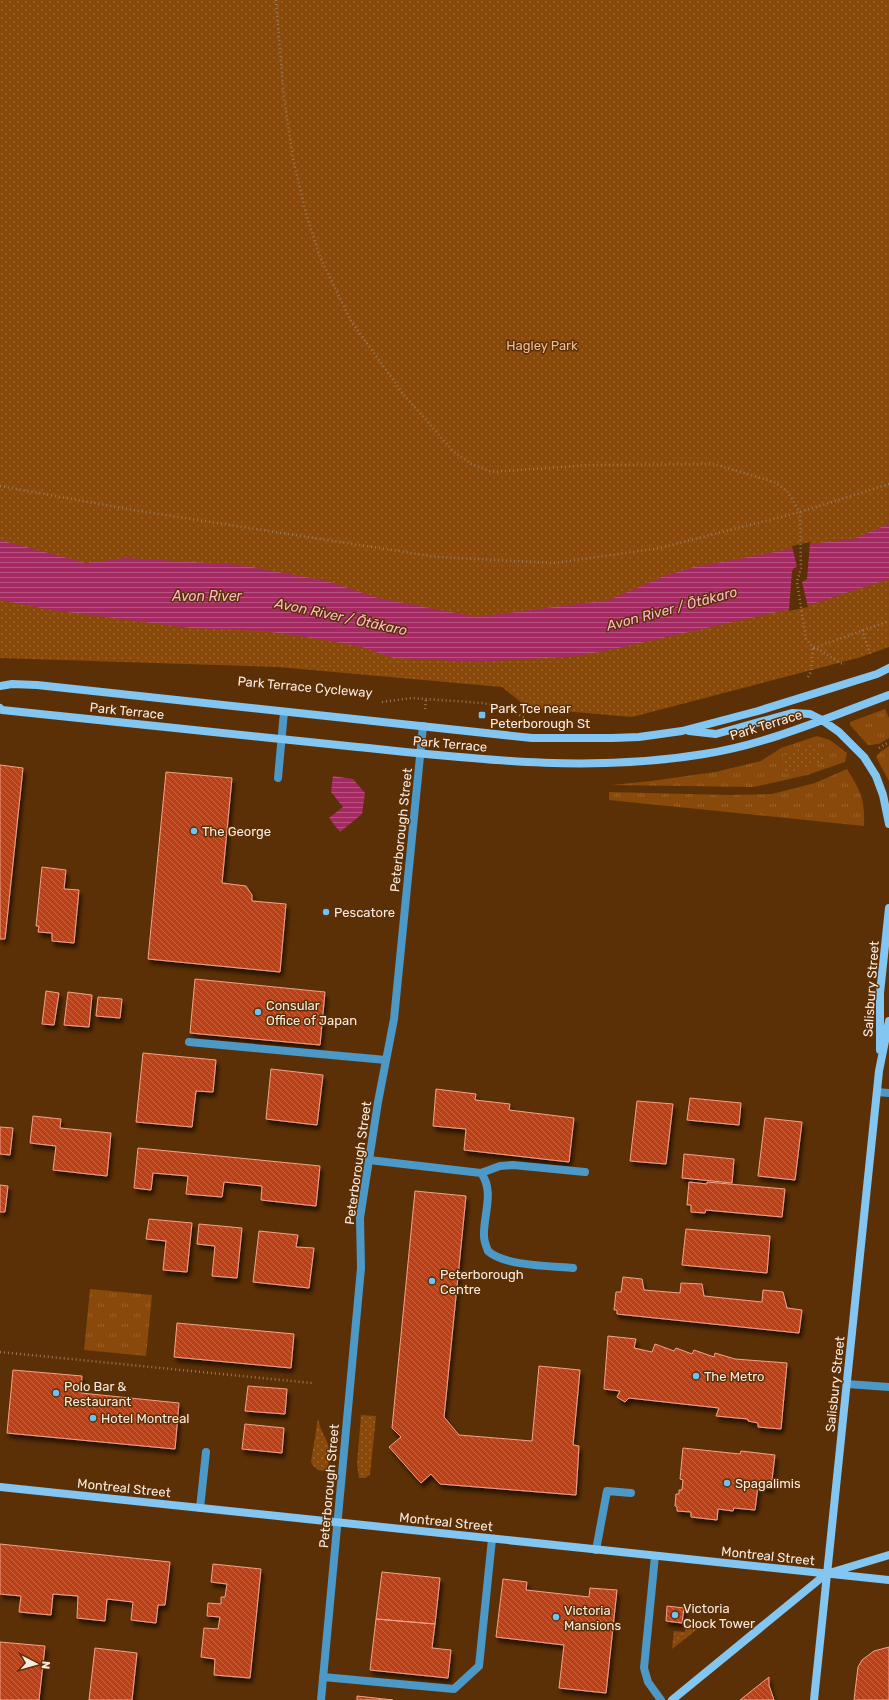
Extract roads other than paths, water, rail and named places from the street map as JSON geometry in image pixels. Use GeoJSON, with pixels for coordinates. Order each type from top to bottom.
{"type":"FeatureCollection","features":[{"type":"Feature","properties":{"kind":"street","name":"Park Terrace"},"geometry":{"type":"LineString","coordinates":[[0,686],[12,684],[37,685],[532,738],[566,739],[639,737],[682,731],[758,711],[877,674],[889,668]]}},
{"type":"Feature","properties":{"kind":"street","name":"Park Terrace"},"geometry":{"type":"LineString","coordinates":[[0,708],[2,710],[420,753],[548,764],[627,763],[684,758],[728,750],[822,720],[889,695]]}},
{"type":"Feature","properties":{"kind":"street"},"geometry":{"type":"LineString","coordinates":[[278,778],[284,712]]}},
{"type":"Feature","properties":{"kind":"street"},"geometry":{"type":"LineString","coordinates":[[682,731],[716,734],[792,713],[810,714],[822,720],[839,732],[864,757],[876,776],[883,795],[889,824]]}},
{"type":"Feature","properties":{"kind":"street","name":"Peterborough Street"},"geometry":{"type":"LineString","coordinates":[[321,1700],[361,1268],[360,1218],[394,1019],[423,726]]}},
{"type":"Feature","properties":{"kind":"street","name":"Salisbury Street"},"geometry":{"type":"LineString","coordinates":[[814,1700],[879,1071],[880,993],[889,908]]}},
{"type":"Feature","properties":{"kind":"street","name":"Salisbury Street"},"geometry":{"type":"LineString","coordinates":[[879,1071],[889,1021]]}},
{"type":"Feature","properties":{"kind":"street"},"geometry":{"type":"LineString","coordinates":[[189,1042],[386,1060]]}},
{"type":"Feature","properties":{"kind":"street"},"geometry":{"type":"LineString","coordinates":[[877,1092],[889,1093]]}},
{"type":"Feature","properties":{"kind":"street"},"geometry":{"type":"LineString","coordinates":[[369,1160],[481,1173],[500,1166],[513,1165],[585,1172]]}},
{"type":"Feature","properties":{"kind":"street"},"geometry":{"type":"LineString","coordinates":[[481,1173],[486,1183],[487,1192],[488,1209],[484,1235],[488,1251],[500,1259],[534,1265],[572,1268]]}},
{"type":"Feature","properties":{"kind":"street"},"geometry":{"type":"LineString","coordinates":[[847,1384],[889,1387]]}},
{"type":"Feature","properties":{"kind":"street"},"geometry":{"type":"LineString","coordinates":[[200,1508],[206,1452]]}},
{"type":"Feature","properties":{"kind":"street","name":"Montreal Street"},"geometry":{"type":"LineString","coordinates":[[0,1487],[889,1580]]}},
{"type":"Feature","properties":{"kind":"street"},"geometry":{"type":"LineString","coordinates":[[596,1550],[606,1491],[631,1493]]}},
{"type":"Feature","properties":{"kind":"street"},"geometry":{"type":"LineString","coordinates":[[323,1677],[454,1689],[479,1666],[492,1539]]}},
{"type":"Feature","properties":{"kind":"street"},"geometry":{"type":"LineString","coordinates":[[672,1700],[826,1574],[889,1555]]}},
{"type":"Feature","properties":{"kind":"street"},"geometry":{"type":"LineString","coordinates":[[655,1556],[644,1668],[648,1682],[661,1700]]}},
{"type":"Feature","properties":{"kind":"water","name":"Avon River"},"geometry":{"type":"Polygon","coordinates":[[[889,524],[889,579],[812,604],[580,656],[477,662],[393,658],[362,647],[325,640],[264,631],[190,628],[51,610],[0,600],[0,540],[86,563],[126,558],[241,565],[327,581],[378,598],[477,617],[609,600],[664,576],[694,567],[818,543],[853,539],[889,524]]]}},
{"type":"Feature","properties":{"kind":"water"},"geometry":{"type":"Polygon","coordinates":[[[333,776],[353,779],[365,793],[362,814],[340,832],[329,818],[343,807],[331,792],[333,776]]]}},
{"type":"Feature","properties":{"kind":"place","name":"Park Tce near Peterborough St"},"geometry":{"type":"Point","coordinates":[482,715]}},
{"type":"Feature","properties":{"kind":"place","name":"The George"},"geometry":{"type":"Point","coordinates":[194,831]}},
{"type":"Feature","properties":{"kind":"place","name":"Pescatore"},"geometry":{"type":"Point","coordinates":[326,912]}},
{"type":"Feature","properties":{"kind":"place","name":"Consular Office of Japan"},"geometry":{"type":"Point","coordinates":[258,1012]}},
{"type":"Feature","properties":{"kind":"place","name":"Peterborough Centre"},"geometry":{"type":"Point","coordinates":[432,1281]}},
{"type":"Feature","properties":{"kind":"place","name":"The Metro"},"geometry":{"type":"Point","coordinates":[696,1376]}},
{"type":"Feature","properties":{"kind":"place","name":"Polo Bar & Restaurant"},"geometry":{"type":"Point","coordinates":[56,1393]}},
{"type":"Feature","properties":{"kind":"place","name":"Hotel Montreal"},"geometry":{"type":"Point","coordinates":[93,1418]}},
{"type":"Feature","properties":{"kind":"place","name":"Spagalimis"},"geometry":{"type":"Point","coordinates":[727,1483]}},
{"type":"Feature","properties":{"kind":"place","name":"Victoria Clock Tower"},"geometry":{"type":"Point","coordinates":[675,1615]}},
{"type":"Feature","properties":{"kind":"place","name":"Victoria Mansions"},"geometry":{"type":"Point","coordinates":[556,1617]}},
{"type":"Feature","properties":{"kind":"park label","name":"Hagley Park"},"geometry":{"type":"Point","coordinates":[542,345]}},
{"type":"Feature","properties":{"kind":"water label","name":"Avon River / Ōtākaro"},"geometry":{"type":"Point","coordinates":[672,609]}},
{"type":"Feature","properties":{"kind":"water label","name":"Avon River / Ōtākaro"},"geometry":{"type":"Point","coordinates":[341,617]}}]}
